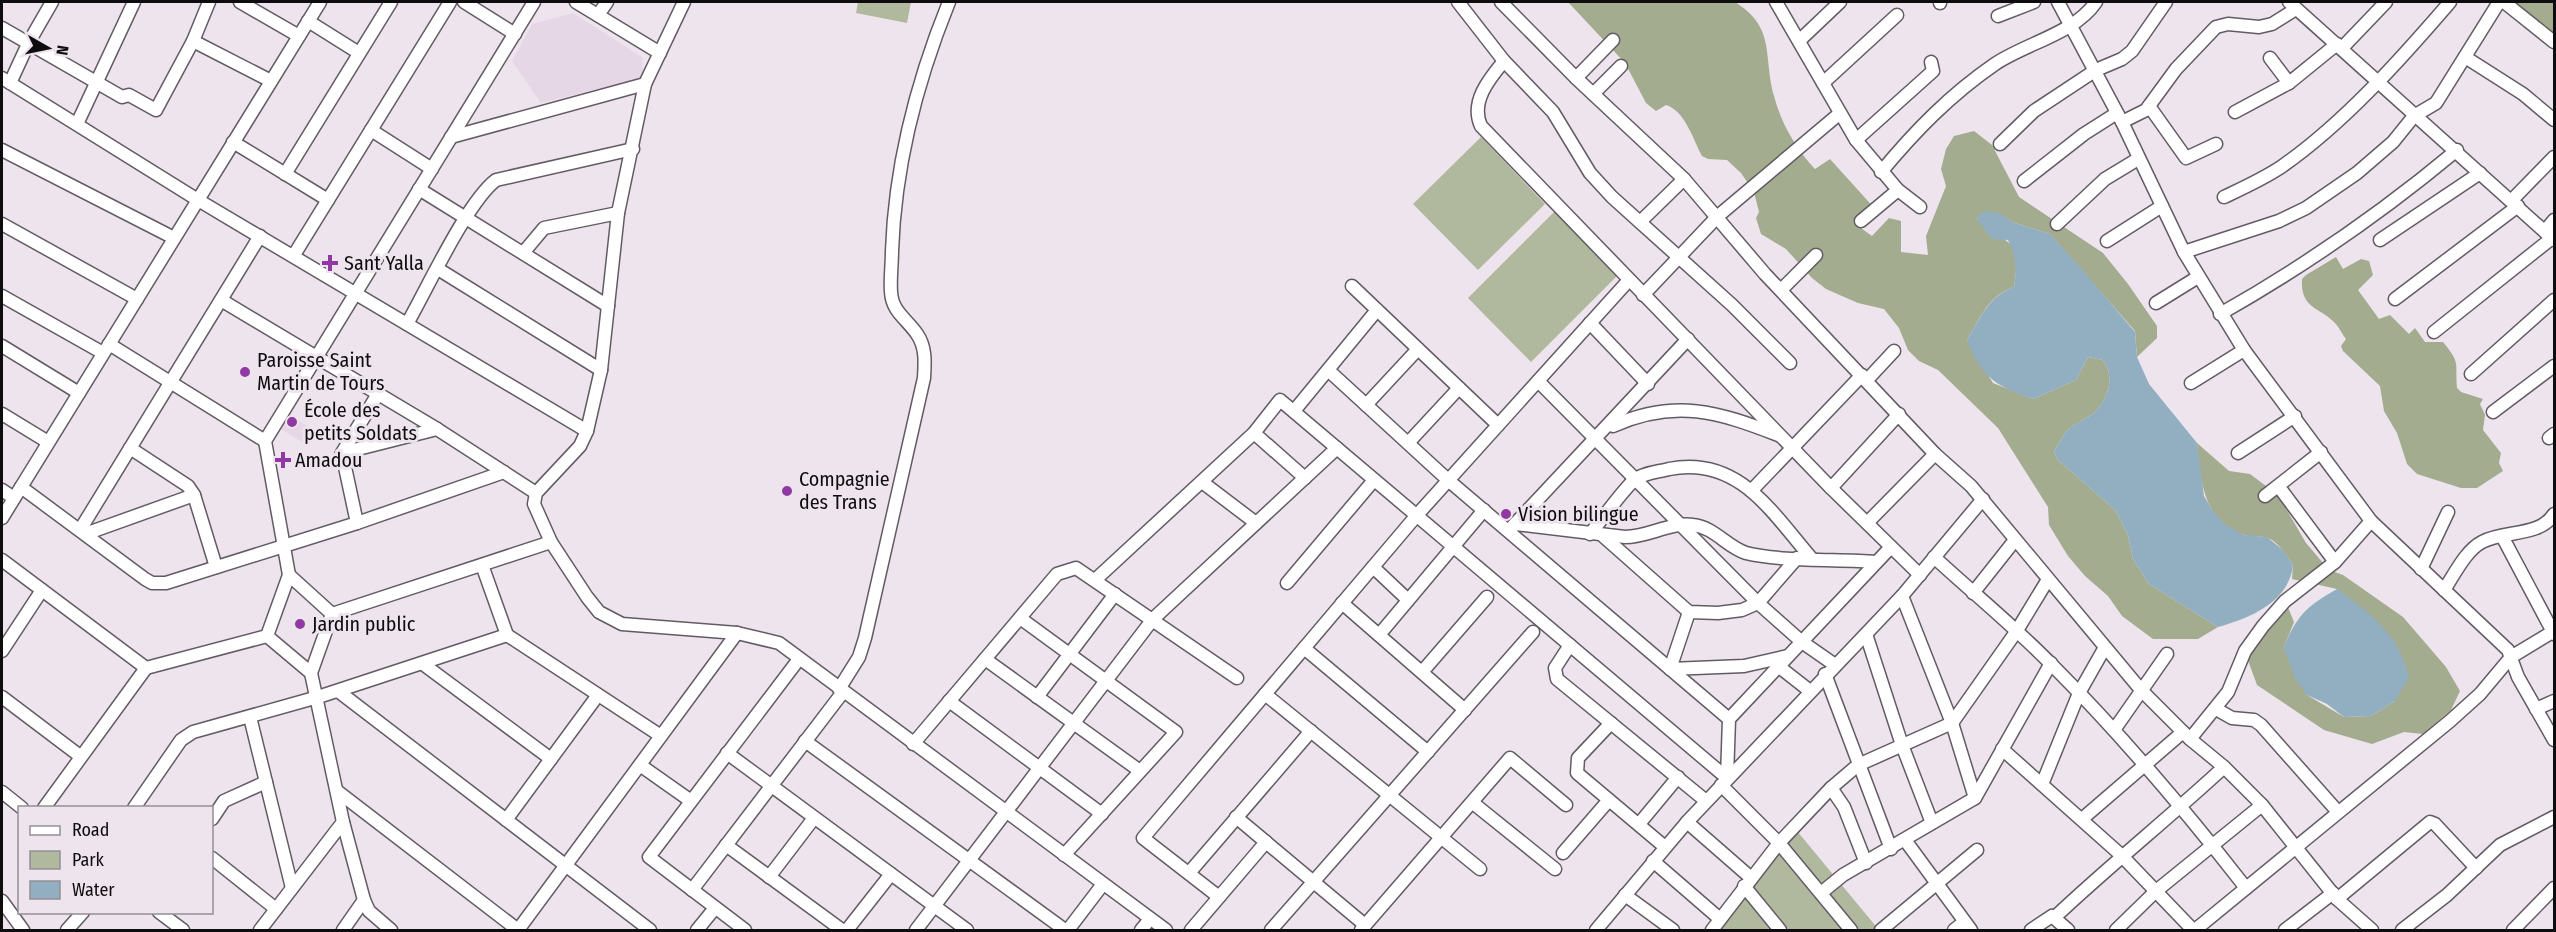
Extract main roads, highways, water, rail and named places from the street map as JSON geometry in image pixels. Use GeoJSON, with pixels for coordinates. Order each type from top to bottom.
{"type":"FeatureCollection","features":[{"type":"Feature","properties":{"kind":"water"},"geometry":{"type":"Polygon","coordinates":[[[1984,211],[1999,213],[2012,222],[2050,234],[2135,332],[2137,357],[2149,384],[2197,443],[2204,496],[2212,510],[2227,526],[2244,535],[2267,537],[2283,550],[2293,565],[2290,578],[2276,599],[2243,619],[2218,627],[2149,584],[2133,559],[2128,535],[2116,511],[2057,459],[2054,452],[2067,431],[2095,412],[2107,394],[2109,373],[2103,360],[2088,357],[2076,380],[2033,399],[2000,385],[1978,363],[1967,340],[1992,302],[2014,287],[2015,274],[2013,252],[2008,240],[1992,239],[1976,218],[1984,211]]]}},
{"type":"Feature","properties":{"kind":"water"},"geometry":{"type":"Polygon","coordinates":[[[2337,589],[2382,626],[2398,648],[2409,677],[2395,701],[2371,716],[2344,717],[2327,704],[2307,695],[2295,678],[2284,647],[2304,612],[2337,589]]]}},
{"type":"Feature","properties":{"kind":"place","name":"Sant Yalla"},"geometry":{"type":"Point","coordinates":[330,263]}},
{"type":"Feature","properties":{"kind":"place","name":"Paroisse Saint Martin de Tours"},"geometry":{"type":"Point","coordinates":[245,372]}},
{"type":"Feature","properties":{"kind":"place","name":"École des petits Soldats"},"geometry":{"type":"Point","coordinates":[292,422]}},
{"type":"Feature","properties":{"kind":"place","name":"Amadou"},"geometry":{"type":"Point","coordinates":[283,460]}},
{"type":"Feature","properties":{"kind":"place","name":"Compagnie des Trans"},"geometry":{"type":"Point","coordinates":[787,491]}},
{"type":"Feature","properties":{"kind":"place","name":"Vision bilingue"},"geometry":{"type":"Point","coordinates":[1506,514]}},
{"type":"Feature","properties":{"kind":"place","name":"Jardin public"},"geometry":{"type":"Point","coordinates":[300,624]}}]}
